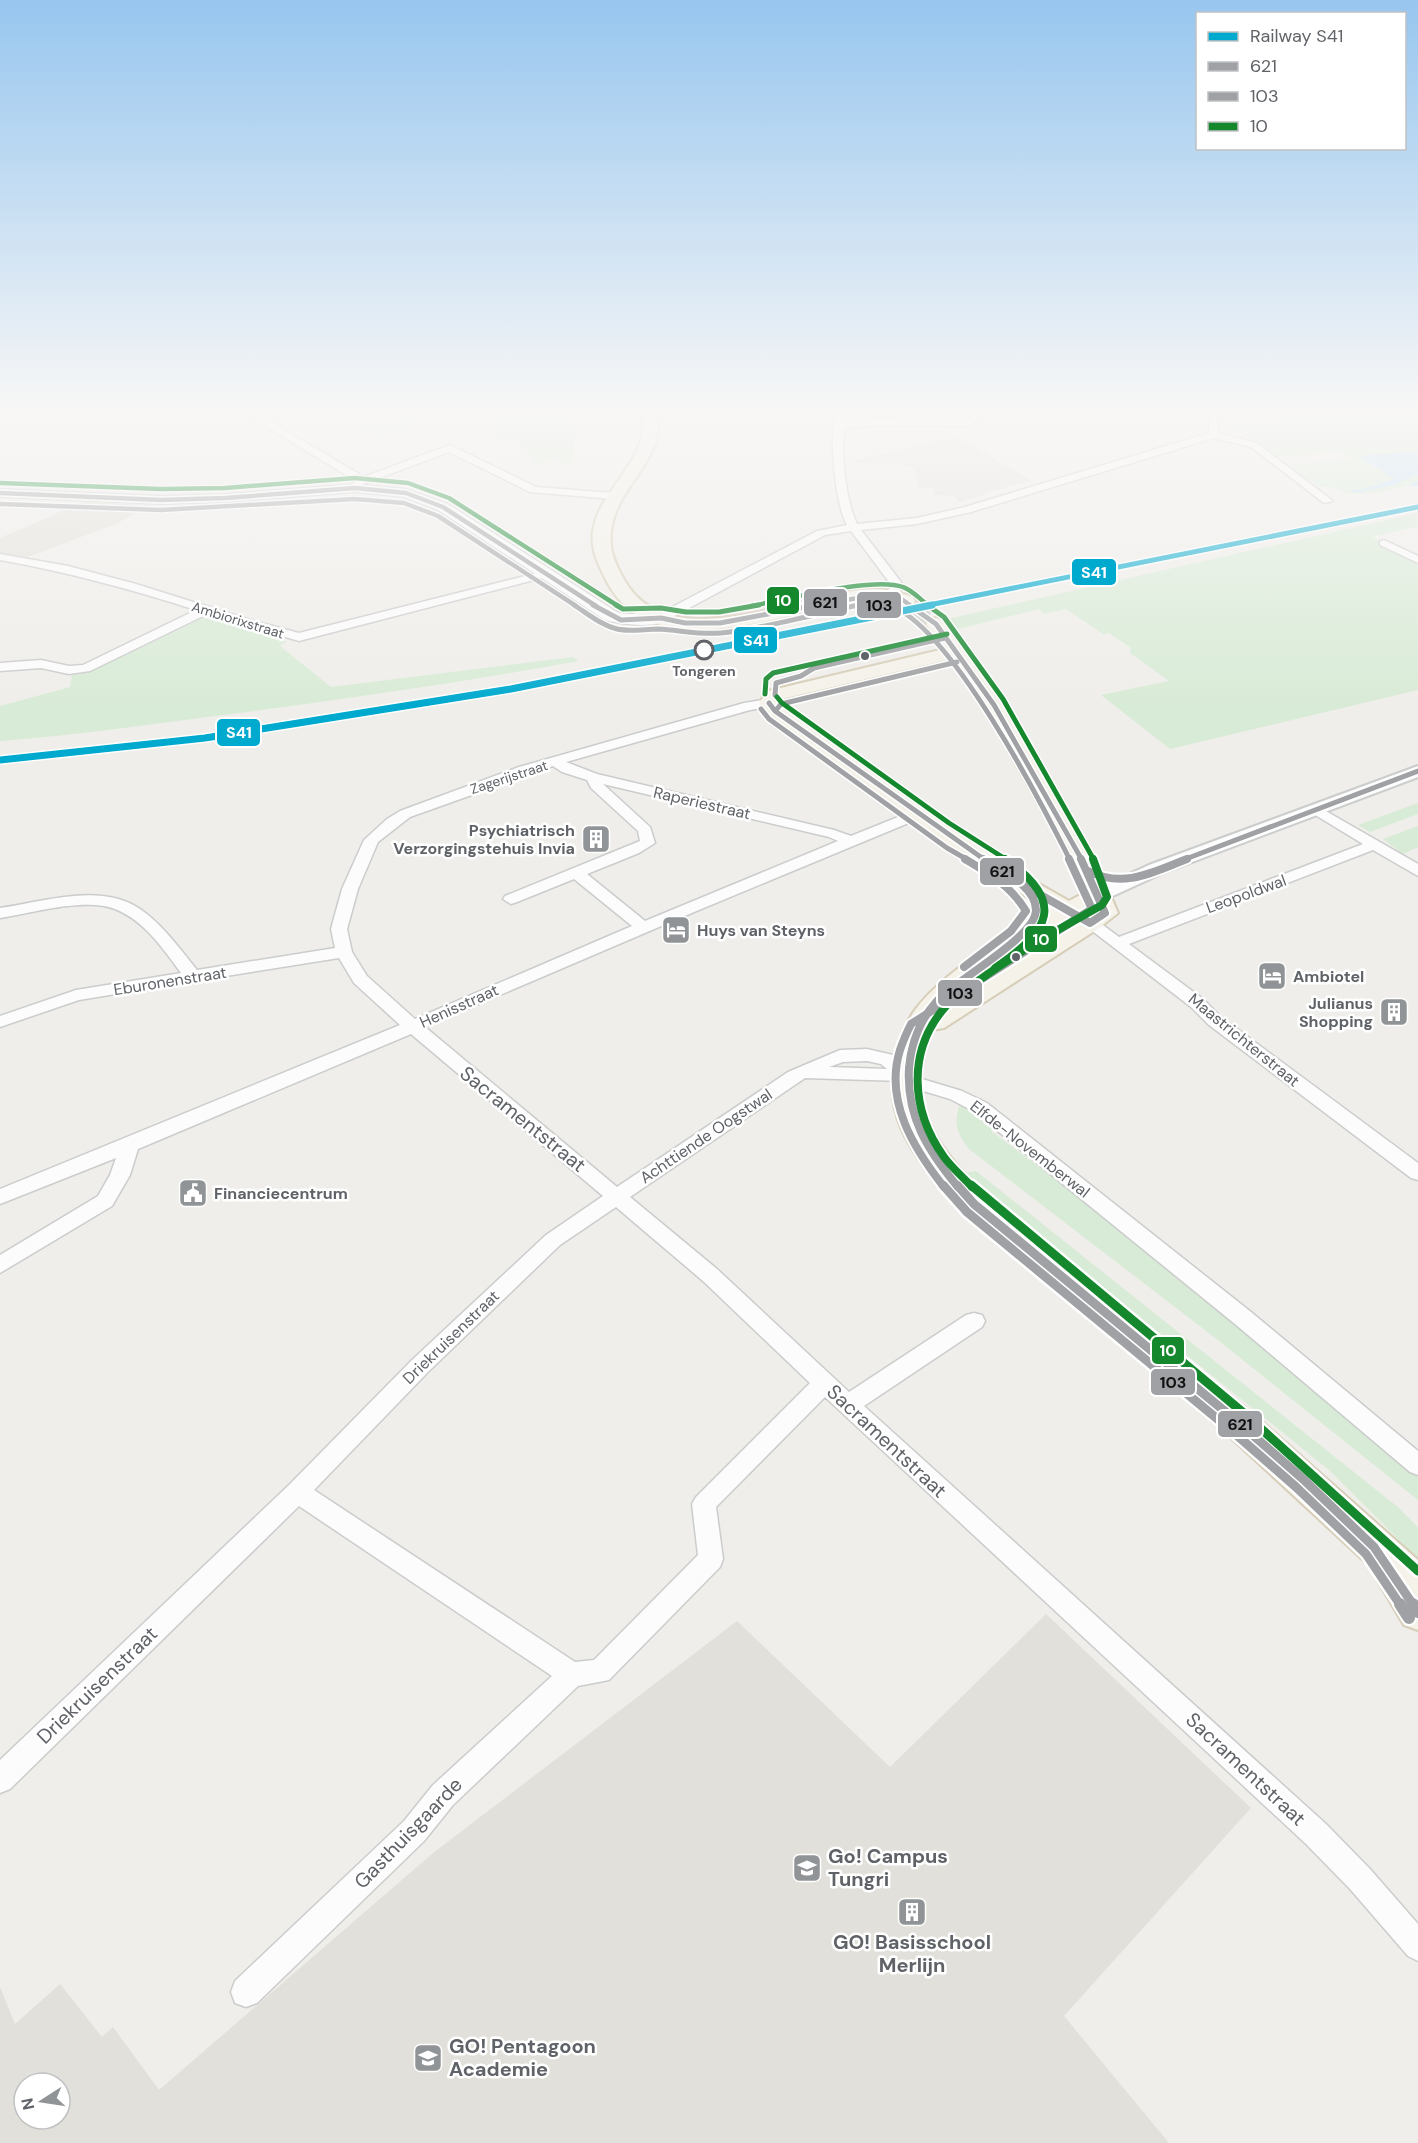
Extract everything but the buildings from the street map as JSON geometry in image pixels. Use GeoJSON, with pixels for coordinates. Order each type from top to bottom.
{"type":"FeatureCollection","features":[{"type":"Feature","properties":{"kind":"main road"},"geometry":{"type":"LineString","coordinates":[[439,507],[617,619],[661,618]]}},
{"type":"Feature","properties":{"kind":"main road"},"geometry":{"type":"LineString","coordinates":[[608,507],[601,528],[603,554],[628,601],[646,613],[661,618],[685,623],[720,623],[843,598],[898,598]]}},
{"type":"Feature","properties":{"kind":"main road"},"geometry":{"type":"LineString","coordinates":[[936,624],[994,705],[1088,871],[1091,910]]}},
{"type":"Feature","properties":{"kind":"main road"},"geometry":{"type":"LineString","coordinates":[[955,652],[775,695],[769,703],[775,711],[918,814],[1016,880],[1091,910]]}},
{"type":"Feature","properties":{"kind":"main road"},"geometry":{"type":"LineString","coordinates":[[1016,880],[1035,906],[1036,913],[1030,925],[1010,944],[940,998],[925,1016],[919,1030],[906,1075],[908,1104],[920,1135],[937,1164],[974,1204],[1239,1423],[1418,1585]]}},
{"type":"Feature","properties":{"kind":"main road"},"geometry":{"type":"LineString","coordinates":[[1010,944],[1091,910]]}},
{"type":"Feature","properties":{"kind":"main road"},"geometry":{"type":"LineString","coordinates":[[919,1030],[1023,968],[1091,910]]}},
{"type":"Feature","properties":{"kind":"main road"},"geometry":{"type":"LineString","coordinates":[[1374,1547],[1418,1612]]}},
{"type":"Feature","properties":{"kind":"street"},"geometry":{"type":"LineString","coordinates":[[847,507],[850,522],[895,582],[898,598]]}},
{"type":"Feature","properties":{"kind":"street"},"geometry":{"type":"LineString","coordinates":[[661,618],[821,533],[854,527],[917,521],[977,507]]}},
{"type":"Feature","properties":{"kind":"street"},"geometry":{"type":"LineString","coordinates":[[1384,543],[1418,560]]}},
{"type":"Feature","properties":{"kind":"street","name":"Ambiorixstraat"},"geometry":{"type":"LineString","coordinates":[[0,557],[68,569],[286,635],[306,636],[545,574]]}},
{"type":"Feature","properties":{"kind":"street"},"geometry":{"type":"LineString","coordinates":[[0,667],[41,664],[69,670],[86,668],[206,610]]}},
{"type":"Feature","properties":{"kind":"street","name":"Zagerijstraat"},"geometry":{"type":"LineString","coordinates":[[344,952],[339,929],[344,909],[371,840],[382,829],[405,814],[554,761],[749,706],[769,703]]}},
{"type":"Feature","properties":{"kind":"street","name":"Raperiestraat"},"geometry":{"type":"LineString","coordinates":[[554,761],[567,769],[593,777],[834,834],[850,842]]}},
{"type":"Feature","properties":{"kind":"street"},"geometry":{"type":"LineString","coordinates":[[1091,910],[1134,879],[1418,771]]}},
{"type":"Feature","properties":{"kind":"street"},"geometry":{"type":"LineString","coordinates":[[510,899],[648,843],[645,830],[596,784],[593,777]]}},
{"type":"Feature","properties":{"kind":"street"},"geometry":{"type":"LineString","coordinates":[[1317,810],[1418,871]]}},
{"type":"Feature","properties":{"kind":"street","name":"Henisstraat"},"geometry":{"type":"LineString","coordinates":[[0,1197],[129,1147],[918,814]]}},
{"type":"Feature","properties":{"kind":"street","name":"Leopoldwal"},"geometry":{"type":"LineString","coordinates":[[1118,943],[1374,845]]}},
{"type":"Feature","properties":{"kind":"street"},"geometry":{"type":"LineString","coordinates":[[1091,910],[1188,865],[1206,852]]}},
{"type":"Feature","properties":{"kind":"street"},"geometry":{"type":"LineString","coordinates":[[1088,871],[1102,878],[1134,879]]}},
{"type":"Feature","properties":{"kind":"street"},"geometry":{"type":"LineString","coordinates":[[576,873],[644,928]]}},
{"type":"Feature","properties":{"kind":"street"},"geometry":{"type":"LineString","coordinates":[[0,913],[86,902],[111,902],[126,907],[145,920],[194,978]]}},
{"type":"Feature","properties":{"kind":"street","name":"Maastrichterstraat"},"geometry":{"type":"LineString","coordinates":[[1091,910],[1118,943],[1197,1003],[1215,1022],[1418,1173]]}},
{"type":"Feature","properties":{"kind":"street","name":"Eburonenstraat"},"geometry":{"type":"LineString","coordinates":[[0,1022],[76,995],[194,978],[344,952]]}},
{"type":"Feature","properties":{"kind":"street","name":"Sacramentstraat"},"geometry":{"type":"LineString","coordinates":[[344,952],[360,979],[412,1027],[710,1275],[848,1405],[1316,1834],[1360,1879],[1418,1946]]}},
{"type":"Feature","properties":{"kind":"street","name":"Achttiende Oogstwal"},"geometry":{"type":"LineString","coordinates":[[618,1197],[794,1076],[820,1071],[906,1075]]}},
{"type":"Feature","properties":{"kind":"street","name":"Elfde-Novemberwal"},"geometry":{"type":"LineString","coordinates":[[906,1075],[916,1083],[956,1095],[980,1107],[1244,1318],[1418,1465]]}},
{"type":"Feature","properties":{"kind":"street"},"geometry":{"type":"LineString","coordinates":[[0,1265],[105,1201],[120,1175],[129,1147]]}},
{"type":"Feature","properties":{"kind":"street","name":"Driekruisenstraat"},"geometry":{"type":"LineString","coordinates":[[0,1779],[297,1492],[420,1366],[553,1240],[618,1197]]}},
{"type":"Feature","properties":{"kind":"street"},"geometry":{"type":"LineString","coordinates":[[848,1405],[974,1321]]}},
{"type":"Feature","properties":{"kind":"street"},"geometry":{"type":"LineString","coordinates":[[297,1492],[482,1613],[572,1676],[600,1671],[711,1559],[704,1504],[825,1383]]}},
{"type":"Feature","properties":{"kind":"street","name":"Gasthuisgaarde"},"geometry":{"type":"LineString","coordinates":[[246,1992],[414,1832],[443,1795],[572,1676]]}},
{"type":"Feature","properties":{"kind":"shaded area"},"geometry":{"type":"Polygon","coordinates":[[[71,507],[146,507],[118,523],[28,557],[0,553],[0,538],[71,507]]]}},
{"type":"Feature","properties":{"kind":"shaded area","name":"Go! Campus Tungri"},"geometry":{"type":"Polygon","coordinates":[[[1046,1614],[1251,1808],[1064,2016],[1169,2143],[0,2143],[0,1987],[15,2024],[60,1984],[102,2037],[113,2027],[159,2090],[433,1853],[737,1621],[890,1767],[1046,1614]]]}},
{"type":"Feature","properties":{"kind":"green space"},"geometry":{"type":"Polygon","coordinates":[[[1418,513],[1418,526],[1372,537],[1418,563],[1418,690],[1170,749],[1101,695],[1169,681],[1130,653],[1131,648],[1109,633],[1103,634],[1066,609],[1044,614],[1039,609],[958,629],[947,619],[1418,513]]]}},
{"type":"Feature","properties":{"kind":"green space"},"geometry":{"type":"Polygon","coordinates":[[[204,616],[286,642],[280,646],[331,687],[573,657],[579,661],[319,702],[116,729],[0,741],[0,706],[70,687],[72,674],[87,671],[193,619],[204,616]]]}},
{"type":"Feature","properties":{"kind":"green space"},"geometry":{"type":"Polygon","coordinates":[[[1418,803],[1418,814],[1370,832],[1358,825],[1418,803]]]}},
{"type":"Feature","properties":{"kind":"green space"},"geometry":{"type":"Polygon","coordinates":[[[1418,826],[1418,847],[1403,854],[1383,839],[1418,826]]]}},
{"type":"Feature","properties":{"kind":"green space"},"geometry":{"type":"Polygon","coordinates":[[[960,1104],[993,1129],[991,1131],[1196,1285],[1194,1289],[1197,1296],[1205,1300],[1212,1299],[1418,1474],[1418,1500],[1214,1337],[969,1149],[957,1128],[960,1104]]]}},
{"type":"Feature","properties":{"kind":"green space"},"geometry":{"type":"Polygon","coordinates":[[[976,1171],[1399,1508],[1418,1527],[1418,1559],[1329,1470],[969,1179],[965,1173],[976,1171]]]}},
{"type":"Feature","properties":{"kind":"tunnel"},"geometry":{"type":"LineString","coordinates":[[906,601],[913,606]]}},
{"type":"Feature","properties":{"kind":"tunnel"},"geometry":{"type":"LineString","coordinates":[[911,605],[936,624]]}},
{"type":"Feature","properties":{"kind":"rail line","name":"S41"},"geometry":{"type":"LineString","coordinates":[[0,760],[205,738],[511,689],[1418,507]]}},
{"type":"Feature","properties":{"kind":"transit line","name":"103"},"geometry":{"type":"LineString","coordinates":[[81,507],[161,510],[241,507]]}},
{"type":"Feature","properties":{"kind":"transit line","name":"103"},"geometry":{"type":"LineString","coordinates":[[414,507],[438,516],[605,625],[620,630],[660,629],[684,633],[721,633],[861,606],[885,605],[893,607],[917,623],[945,654],[975,695],[1034,792],[1092,909],[911,1024],[900,1051],[896,1077],[898,1102],[905,1126],[932,1171],[967,1212],[1232,1431],[1296,1487],[1366,1554],[1409,1618]]}},
{"type":"Feature","properties":{"kind":"transit line","name":"621"},"geometry":{"type":"LineString","coordinates":[[443,507],[611,616],[621,620],[661,618],[685,623],[720,623],[860,596],[883,594],[899,597],[936,624],[994,705],[1088,871],[1105,913],[1090,923],[1016,881],[960,844],[775,711],[769,703]]}},
{"type":"Feature","properties":{"kind":"transit line","name":"10"},"geometry":{"type":"LineString","coordinates":[[463,507],[623,609],[661,608],[686,612],[719,612],[859,586],[883,584],[903,587],[944,617],[1003,699],[1097,866],[1107,897],[1102,905],[1016,953],[947,1005],[934,1022],[925,1040],[917,1076],[918,1102],[928,1130],[945,1158],[981,1196],[1246,1415],[1418,1571]]}},
{"type":"Feature","properties":{"kind":"transit line","name":"10"},"geometry":{"type":"LineString","coordinates":[[765,694],[766,679],[773,673],[947,634]]}},
{"type":"Feature","properties":{"kind":"transit line","name":"621"},"geometry":{"type":"LineString","coordinates":[[775,695],[776,683],[801,676],[814,668],[945,638]]}},
{"type":"Feature","properties":{"kind":"transit line","name":"103"},"geometry":{"type":"LineString","coordinates":[[777,709],[781,704],[957,662]]}},
{"type":"Feature","properties":{"kind":"transit line","name":"10"},"geometry":{"type":"LineString","coordinates":[[777,697],[782,703],[907,794],[1009,862],[1035,885],[1042,896],[1045,908],[1041,927],[1028,943],[995,968]]}},
{"type":"Feature","properties":{"kind":"transit line","name":"103"},"geometry":{"type":"LineString","coordinates":[[761,709],[769,719],[947,848],[997,878],[1016,895],[1026,911],[1011,931],[964,967]]}},
{"type":"Feature","properties":{"kind":"transit line","name":"621"},"geometry":{"type":"LineString","coordinates":[[1088,871],[1102,878],[1134,879],[1418,771]]}},
{"type":"Feature","properties":{"kind":"transit line","name":"621"},"geometry":{"type":"LineString","coordinates":[[990,863],[1026,889],[1035,903],[1035,918],[1021,936],[965,976],[943,995],[922,1022],[911,1052],[908,1083],[910,1103],[923,1140],[945,1172],[974,1204],[1239,1423],[1303,1479],[1374,1547],[1418,1612]]}},
{"type":"Feature","properties":{"kind":"place","name":"Tongeren"},"geometry":{"type":"Point","coordinates":[704,650]}},
{"type":"Feature","properties":{"kind":"place","name":"Psychiatrisch Verzorgingstehuis Invia"},"geometry":{"type":"Point","coordinates":[596,839]}},
{"type":"Feature","properties":{"kind":"place","name":"Huys van Steyns"},"geometry":{"type":"Point","coordinates":[676,930]}},
{"type":"Feature","properties":{"kind":"place","name":"Ambiotel"},"geometry":{"type":"Point","coordinates":[1272,976]}},
{"type":"Feature","properties":{"kind":"place","name":"Julianus Shopping"},"geometry":{"type":"Point","coordinates":[1394,1012]}},
{"type":"Feature","properties":{"kind":"place","name":"Financiecentrum"},"geometry":{"type":"Point","coordinates":[193,1193]}},
{"type":"Feature","properties":{"kind":"place","name":"Go! Campus Tungri"},"geometry":{"type":"Point","coordinates":[807,1868]}},
{"type":"Feature","properties":{"kind":"place","name":"GO! Basisschool Merlijn"},"geometry":{"type":"Point","coordinates":[912,1912]}},
{"type":"Feature","properties":{"kind":"place","name":"GO! Pentagoon Academie"},"geometry":{"type":"Point","coordinates":[428,2058]}}]}
